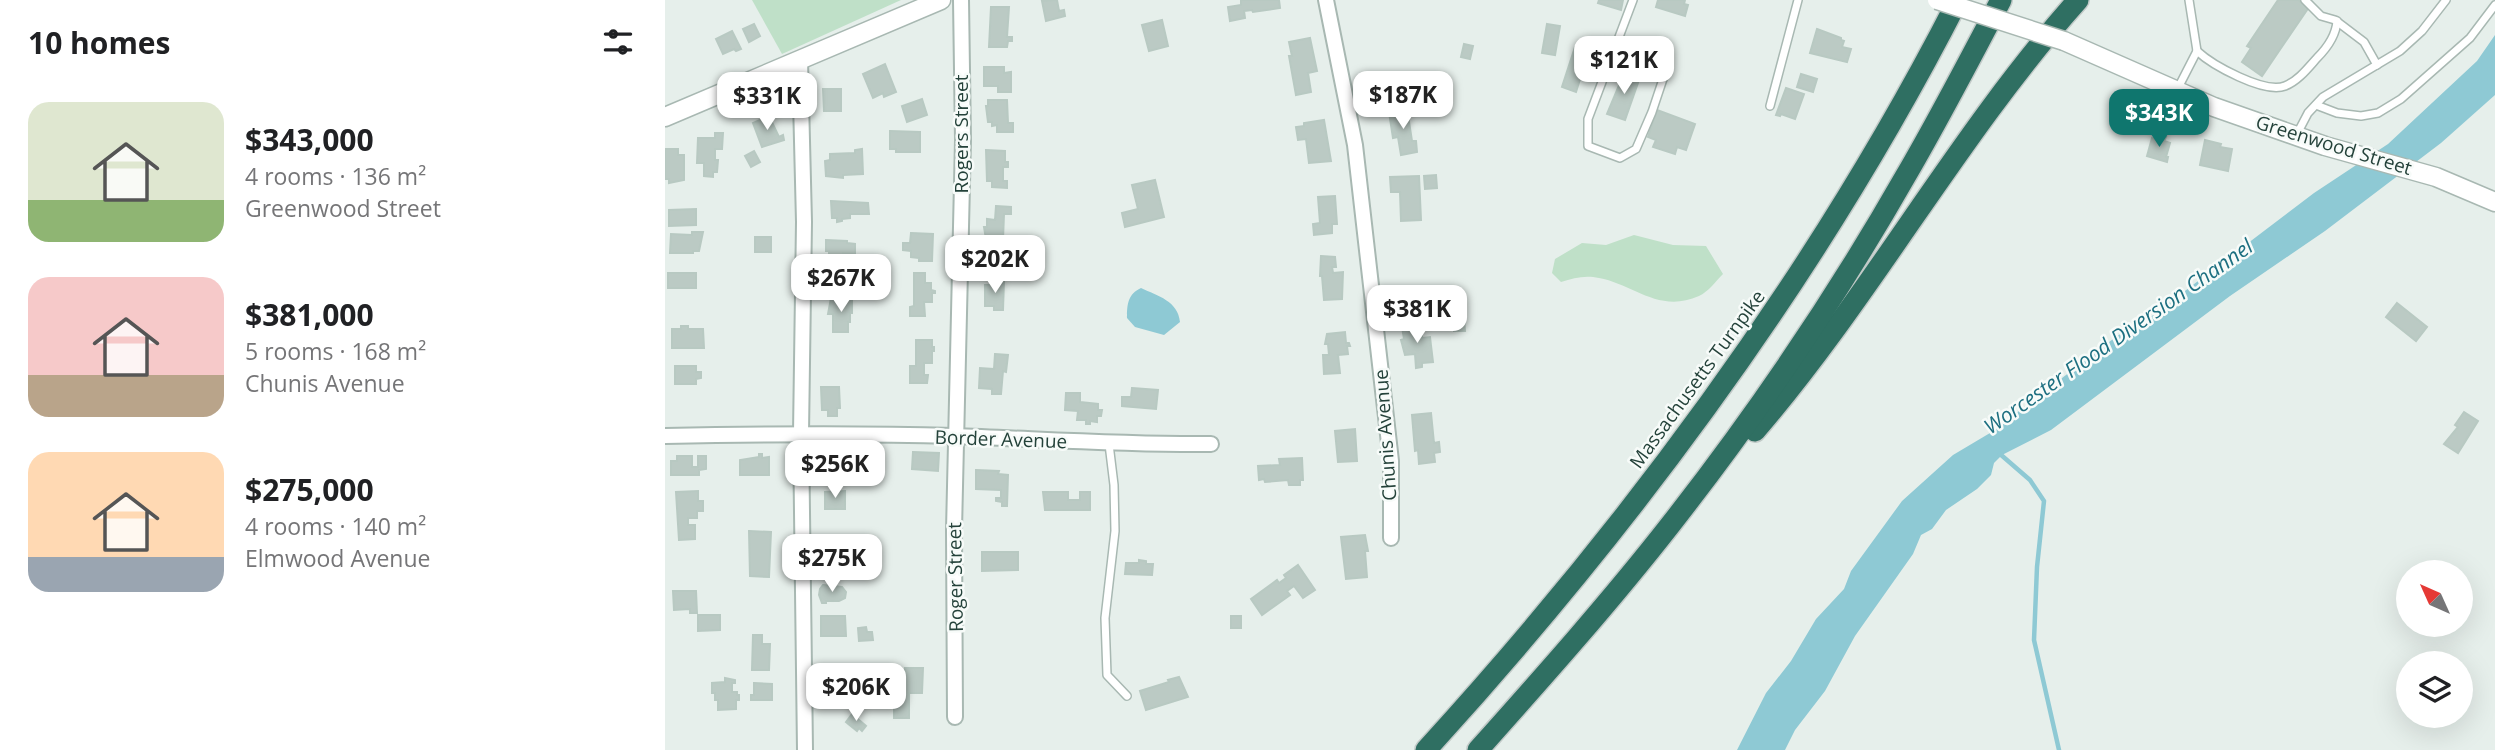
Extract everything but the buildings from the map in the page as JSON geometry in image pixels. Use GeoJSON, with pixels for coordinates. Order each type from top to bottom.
{"type":"FeatureCollection","features":[{"type":"Feature","properties":{"kind":"highway","name":"Massachusetts Turnpike"},"geometry":{"type":"LineString","coordinates":[[1426,750],[1548,612],[1694,426],[1775,311],[1835,215],[1924,65],[1958,0]]}},
{"type":"Feature","properties":{"kind":"highway"},"geometry":{"type":"LineString","coordinates":[[1478,750],[1622,585],[1672,523],[1786,366],[1865,245],[1926,141],[2001,0]]}},
{"type":"Feature","properties":{"kind":"highway"},"geometry":{"type":"LineString","coordinates":[[1672,523],[1790,390],[1954,159],[2078,0]]}},
{"type":"Feature","properties":{"kind":"street"},"geometry":{"type":"LineString","coordinates":[[665,117],[941,0]]}},
{"type":"Feature","properties":{"kind":"street","name":"Rogers Street"},"geometry":{"type":"LineString","coordinates":[[956,436],[963,140],[961,0]]}},
{"type":"Feature","properties":{"kind":"street","name":"Chunis Avenue"},"geometry":{"type":"LineString","coordinates":[[1326,0],[1355,145],[1391,461],[1391,538]]}},
{"type":"Feature","properties":{"kind":"street","name":"Greenwood Street"},"geometry":{"type":"LineString","coordinates":[[1937,0],[2064,41],[2214,107],[2360,156],[2446,181],[2495,202]]}},
{"type":"Feature","properties":{"kind":"street"},"geometry":{"type":"LineString","coordinates":[[800,61],[804,222],[801,433],[805,750]]}},
{"type":"Feature","properties":{"kind":"street","name":"Border Avenue"},"geometry":{"type":"LineString","coordinates":[[665,436],[801,433],[956,436],[1109,444],[1211,444]]}},
{"type":"Feature","properties":{"kind":"street","name":"Roger Street"},"geometry":{"type":"LineString","coordinates":[[955,717],[956,436]]}},
{"type":"Feature","properties":{"kind":"lane"},"geometry":{"type":"LineString","coordinates":[[1617,45],[1652,60],[1665,73],[1636,149],[1620,158],[1588,146],[1588,119],[1633,0]]}},
{"type":"Feature","properties":{"kind":"lane"},"geometry":{"type":"LineString","coordinates":[[1770,106],[1798,0]]}},
{"type":"Feature","properties":{"kind":"lane"},"geometry":{"type":"LineString","coordinates":[[2177,91],[2197,51],[2189,0]]}},
{"type":"Feature","properties":{"kind":"lane"},"geometry":{"type":"LineString","coordinates":[[2305,0],[2321,16],[2337,21],[2364,42],[2377,65]]}},
{"type":"Feature","properties":{"kind":"lane"},"geometry":{"type":"LineString","coordinates":[[2297,135],[2308,113],[2323,97],[2400,51],[2422,31],[2446,0]]}},
{"type":"Feature","properties":{"kind":"lane"},"geometry":{"type":"LineString","coordinates":[[2316,105],[2337,113],[2361,116],[2378,113],[2401,99],[2470,38],[2495,5]]}},
{"type":"Feature","properties":{"kind":"lane"},"geometry":{"type":"LineString","coordinates":[[2197,51],[2208,61],[2240,77],[2275,88],[2284,87],[2296,81],[2320,55],[2336,32],[2337,21]]}},
{"type":"Feature","properties":{"kind":"lane"},"geometry":{"type":"LineString","coordinates":[[1109,444],[1114,485],[1115,531],[1105,618],[1107,675],[1127,696]]}},
{"type":"Feature","properties":{"kind":"green space"},"geometry":{"type":"Polygon","coordinates":[[[752,0],[901,0],[782,54],[752,0]]]}},
{"type":"Feature","properties":{"kind":"green space"},"geometry":{"type":"Polygon","coordinates":[[[1634,235],[1673,245],[1706,246],[1723,274],[1699,296],[1671,302],[1599,278],[1580,277],[1561,282],[1552,273],[1555,259],[1582,243],[1606,245],[1634,235]]]}},
{"type":"Feature","properties":{"kind":"water","name":"Worcester Flood Diversion Channel"},"geometry":{"type":"Polygon","coordinates":[[[2495,35],[2495,95],[2441,143],[2325,231],[2230,296],[2051,430],[2002,455],[1994,463],[1991,475],[1977,489],[1946,510],[1932,529],[1921,535],[1913,554],[1855,636],[1825,691],[1795,730],[1785,750],[1737,750],[1766,693],[1791,661],[1816,619],[1844,589],[1851,571],[1902,501],[1953,455],[1990,433],[2117,336],[2152,316],[2314,193],[2388,144],[2477,61],[2495,35]]]}},
{"type":"Feature","properties":{"kind":"water"},"geometry":{"type":"Polygon","coordinates":[[[1141,288],[1166,300],[1178,315],[1180,322],[1164,335],[1135,327],[1127,318],[1129,300],[1133,293],[1141,288]]]}},
{"type":"Feature","properties":{"kind":"waterway"},"geometry":{"type":"LineString","coordinates":[[2000,454],[2030,480],[2044,501],[2037,567],[2034,640],[2059,750]]}}]}
